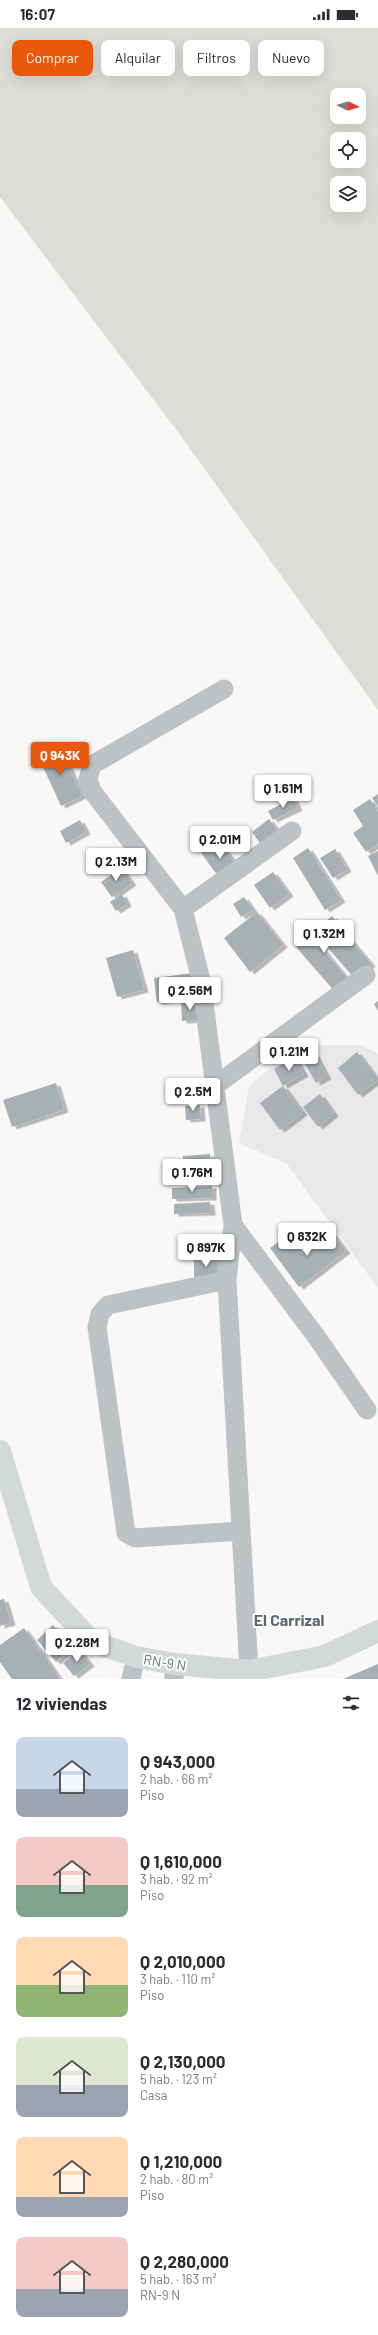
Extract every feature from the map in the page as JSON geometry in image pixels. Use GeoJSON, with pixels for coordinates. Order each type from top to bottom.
{"type":"FeatureCollection","features":[{"type":"Feature","properties":{"kind":"main road","name":"RN-9 N"},"geometry":{"type":"LineString","coordinates":[[0,1451],[41,1587],[91,1641],[174,1672],[249,1671],[325,1656],[378,1631]]}},
{"type":"Feature","properties":{"kind":"street"},"geometry":{"type":"LineString","coordinates":[[224,689],[92,765],[88,779],[92,791],[183,909],[201,980],[216,1085],[233,1225],[226,1280],[249,1671]]}},
{"type":"Feature","properties":{"kind":"street"},"geometry":{"type":"LineString","coordinates":[[183,909],[292,831]]}},
{"type":"Feature","properties":{"kind":"street"},"geometry":{"type":"LineString","coordinates":[[216,1085],[366,975]]}},
{"type":"Feature","properties":{"kind":"street"},"geometry":{"type":"LineString","coordinates":[[233,1225],[318,1339],[366,1410]]}},
{"type":"Feature","properties":{"kind":"street"},"geometry":{"type":"LineString","coordinates":[[226,1280],[108,1305],[100,1314],[96,1327],[126,1533],[134,1538],[241,1531]]}},
{"type":"Feature","properties":{"kind":"street"},"geometry":{"type":"LineString","coordinates":[[131,1679],[136,1657]]}},
{"type":"Feature","properties":{"kind":"shaded area"},"geometry":{"type":"Polygon","coordinates":[[[0,28],[378,28],[378,710],[178,432],[0,197],[0,28]]]}},
{"type":"Feature","properties":{"kind":"shaded area"},"geometry":{"type":"Polygon","coordinates":[[[297,1045],[360,1045],[378,1054],[378,1288],[287,1164],[239,1143],[249,1086],[297,1045]]]}},
{"type":"Feature","properties":{"kind":"building"},"geometry":{"type":"Polygon","coordinates":[[[59,746],[82,796],[61,806],[38,756],[59,746]]]}},
{"type":"Feature","properties":{"kind":"building"},"geometry":{"type":"Polygon","coordinates":[[[378,794],[378,806],[372,798],[378,794]]]}},
{"type":"Feature","properties":{"kind":"building"},"geometry":{"type":"Polygon","coordinates":[[[293,798],[298,808],[273,820],[268,811],[293,798]]]}},
{"type":"Feature","properties":{"kind":"building"},"geometry":{"type":"Polygon","coordinates":[[[370,799],[378,812],[378,844],[366,852],[353,833],[363,826],[353,810],[370,799]]]}},
{"type":"Feature","properties":{"kind":"building"},"geometry":{"type":"Polygon","coordinates":[[[269,819],[279,833],[262,846],[252,832],[269,819]]]}},
{"type":"Feature","properties":{"kind":"building"},"geometry":{"type":"Polygon","coordinates":[[[80,820],[86,832],[66,843],[60,831],[80,820]]]}},
{"type":"Feature","properties":{"kind":"building"},"geometry":{"type":"Polygon","coordinates":[[[218,840],[238,867],[221,880],[201,853],[218,840]]]}},
{"type":"Feature","properties":{"kind":"building"},"geometry":{"type":"Polygon","coordinates":[[[308,848],[341,900],[325,910],[293,858],[308,848]]]}},
{"type":"Feature","properties":{"kind":"building"},"geometry":{"type":"Polygon","coordinates":[[[335,849],[347,869],[333,878],[320,858],[335,849]]]}},
{"type":"Feature","properties":{"kind":"building"},"geometry":{"type":"Polygon","coordinates":[[[378,851],[378,876],[368,856],[378,851]]]}},
{"type":"Feature","properties":{"kind":"building"},"geometry":{"type":"Polygon","coordinates":[[[121,868],[132,883],[112,897],[101,882],[121,868]]]}},
{"type":"Feature","properties":{"kind":"building"},"geometry":{"type":"Polygon","coordinates":[[[273,872],[289,894],[270,908],[254,885],[273,872]]]}},
{"type":"Feature","properties":{"kind":"building"},"geometry":{"type":"Polygon","coordinates":[[[122,894],[127,904],[116,911],[110,902],[122,894]]]}},
{"type":"Feature","properties":{"kind":"building"},"geometry":{"type":"Polygon","coordinates":[[[244,897],[253,910],[241,917],[233,904],[244,897]]]}},
{"type":"Feature","properties":{"kind":"building"},"geometry":{"type":"Polygon","coordinates":[[[257,912],[283,945],[250,972],[224,938],[257,912]]]}},
{"type":"Feature","properties":{"kind":"building"},"geometry":{"type":"Polygon","coordinates":[[[332,916],[344,930],[322,948],[349,981],[336,993],[296,947],[332,916]]]}},
{"type":"Feature","properties":{"kind":"building"},"geometry":{"type":"Polygon","coordinates":[[[345,933],[371,964],[355,979],[328,948],[345,933]]]}},
{"type":"Feature","properties":{"kind":"building"},"geometry":{"type":"Polygon","coordinates":[[[133,950],[144,990],[117,997],[106,958],[133,950]]]}},
{"type":"Feature","properties":{"kind":"building"},"geometry":{"type":"Polygon","coordinates":[[[193,973],[196,997],[157,1002],[154,978],[193,973]]]}},
{"type":"Feature","properties":{"kind":"building"},"geometry":{"type":"Polygon","coordinates":[[[197,1001],[199,1020],[182,1021],[181,1002],[197,1001]]]}},
{"type":"Feature","properties":{"kind":"building"},"geometry":{"type":"Polygon","coordinates":[[[378,1001],[378,1011],[374,1004],[378,1001]]]}},
{"type":"Feature","properties":{"kind":"building"},"geometry":{"type":"Polygon","coordinates":[[[357,1052],[378,1080],[358,1095],[338,1068],[357,1052]]]}},
{"type":"Feature","properties":{"kind":"building"},"geometry":{"type":"Polygon","coordinates":[[[315,1054],[327,1077],[316,1083],[303,1060],[315,1054]]]}},
{"type":"Feature","properties":{"kind":"building"},"geometry":{"type":"Polygon","coordinates":[[[294,1057],[304,1074],[283,1086],[274,1069],[294,1057]]]}},
{"type":"Feature","properties":{"kind":"building"},"geometry":{"type":"Polygon","coordinates":[[[56,1083],[64,1110],[12,1127],[3,1100],[56,1083]]]}},
{"type":"Feature","properties":{"kind":"building"},"geometry":{"type":"Polygon","coordinates":[[[283,1086],[303,1113],[280,1130],[260,1103],[283,1086]]]}},
{"type":"Feature","properties":{"kind":"building"},"geometry":{"type":"Polygon","coordinates":[[[320,1094],[334,1114],[318,1127],[303,1107],[320,1094]]]}},
{"type":"Feature","properties":{"kind":"building"},"geometry":{"type":"Polygon","coordinates":[[[200,1105],[201,1119],[186,1120],[185,1106],[200,1105]]]}},
{"type":"Feature","properties":{"kind":"building"},"geometry":{"type":"Polygon","coordinates":[[[210,1154],[211,1181],[184,1182],[183,1156],[210,1154]]]}},
{"type":"Feature","properties":{"kind":"building"},"geometry":{"type":"Polygon","coordinates":[[[212,1186],[212,1198],[172,1199],[172,1188],[212,1186]]]}},
{"type":"Feature","properties":{"kind":"building"},"geometry":{"type":"Polygon","coordinates":[[[210,1202],[211,1213],[174,1214],[174,1204],[210,1202]]]}},
{"type":"Feature","properties":{"kind":"building"},"geometry":{"type":"Polygon","coordinates":[[[331,1231],[346,1251],[299,1287],[270,1248],[288,1235],[302,1254],[331,1231]]]}},
{"type":"Feature","properties":{"kind":"building"},"geometry":{"type":"Polygon","coordinates":[[[217,1256],[218,1278],[194,1279],[194,1257],[217,1256]]]}},
{"type":"Feature","properties":{"kind":"building"},"geometry":{"type":"Polygon","coordinates":[[[4,1599],[11,1623],[0,1626],[0,1600],[4,1599]]]}},
{"type":"Feature","properties":{"kind":"building"},"geometry":{"type":"Polygon","coordinates":[[[53,1625],[73,1648],[56,1662],[37,1640],[53,1625]]]}},
{"type":"Feature","properties":{"kind":"building"},"geometry":{"type":"Polygon","coordinates":[[[24,1628],[60,1679],[12,1679],[0,1662],[0,1645],[24,1628]]]}},
{"type":"Feature","properties":{"kind":"building"},"geometry":{"type":"Polygon","coordinates":[[[79,1650],[90,1664],[74,1676],[63,1663],[79,1650]]]}},
{"type":"Feature","properties":{"kind":"building"},"geometry":{"type":"Polygon","coordinates":[[[378,1664],[378,1679],[343,1679],[378,1664]]]}},
{"type":"Feature","properties":{"kind":"district","name":"El Carrizal"},"geometry":{"type":"Point","coordinates":[289,1619]}}]}
